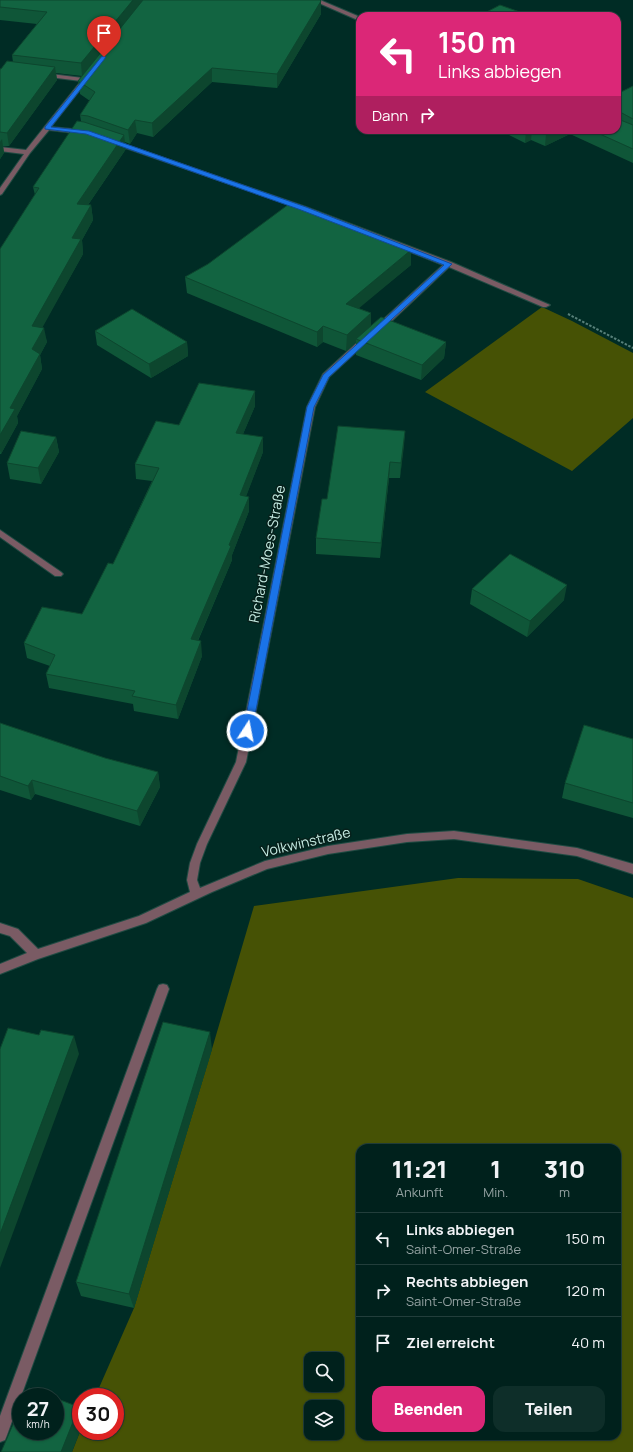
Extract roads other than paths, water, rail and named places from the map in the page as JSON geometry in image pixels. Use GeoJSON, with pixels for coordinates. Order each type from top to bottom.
{"type":"FeatureCollection","features":[{"type":"Feature","properties":{"kind":"street"},"geometry":{"type":"LineString","coordinates":[[315,0],[356,17]]}},
{"type":"Feature","properties":{"kind":"street"},"geometry":{"type":"LineString","coordinates":[[0,193],[28,152],[95,67]]}},
{"type":"Feature","properties":{"kind":"street"},"geometry":{"type":"LineString","coordinates":[[39,75],[85,80]]}},
{"type":"Feature","properties":{"kind":"street"},"geometry":{"type":"LineString","coordinates":[[47,128],[87,132]]}},
{"type":"Feature","properties":{"kind":"street"},"geometry":{"type":"LineString","coordinates":[[109,140],[304,208],[546,304]]}},
{"type":"Feature","properties":{"kind":"street"},"geometry":{"type":"LineString","coordinates":[[0,149],[28,152]]}},
{"type":"Feature","properties":{"kind":"street","name":"Richard-Moes-Straße"},"geometry":{"type":"LineString","coordinates":[[196,894],[192,880],[195,863],[202,844],[242,762],[310,407],[326,376],[448,264]]}},
{"type":"Feature","properties":{"kind":"street"},"geometry":{"type":"LineString","coordinates":[[0,533],[58,574]]}},
{"type":"Feature","properties":{"kind":"street","name":"Volkwinstraße"},"geometry":{"type":"LineString","coordinates":[[0,969],[36,955],[142,920],[196,894],[265,866],[328,850],[407,838],[454,835],[577,852],[633,869]]}},
{"type":"Feature","properties":{"kind":"street"},"geometry":{"type":"LineString","coordinates":[[0,928],[14,932],[36,955]]}},
{"type":"Feature","properties":{"kind":"street"},"geometry":{"type":"LineString","coordinates":[[0,1435],[163,989]]}}]}
